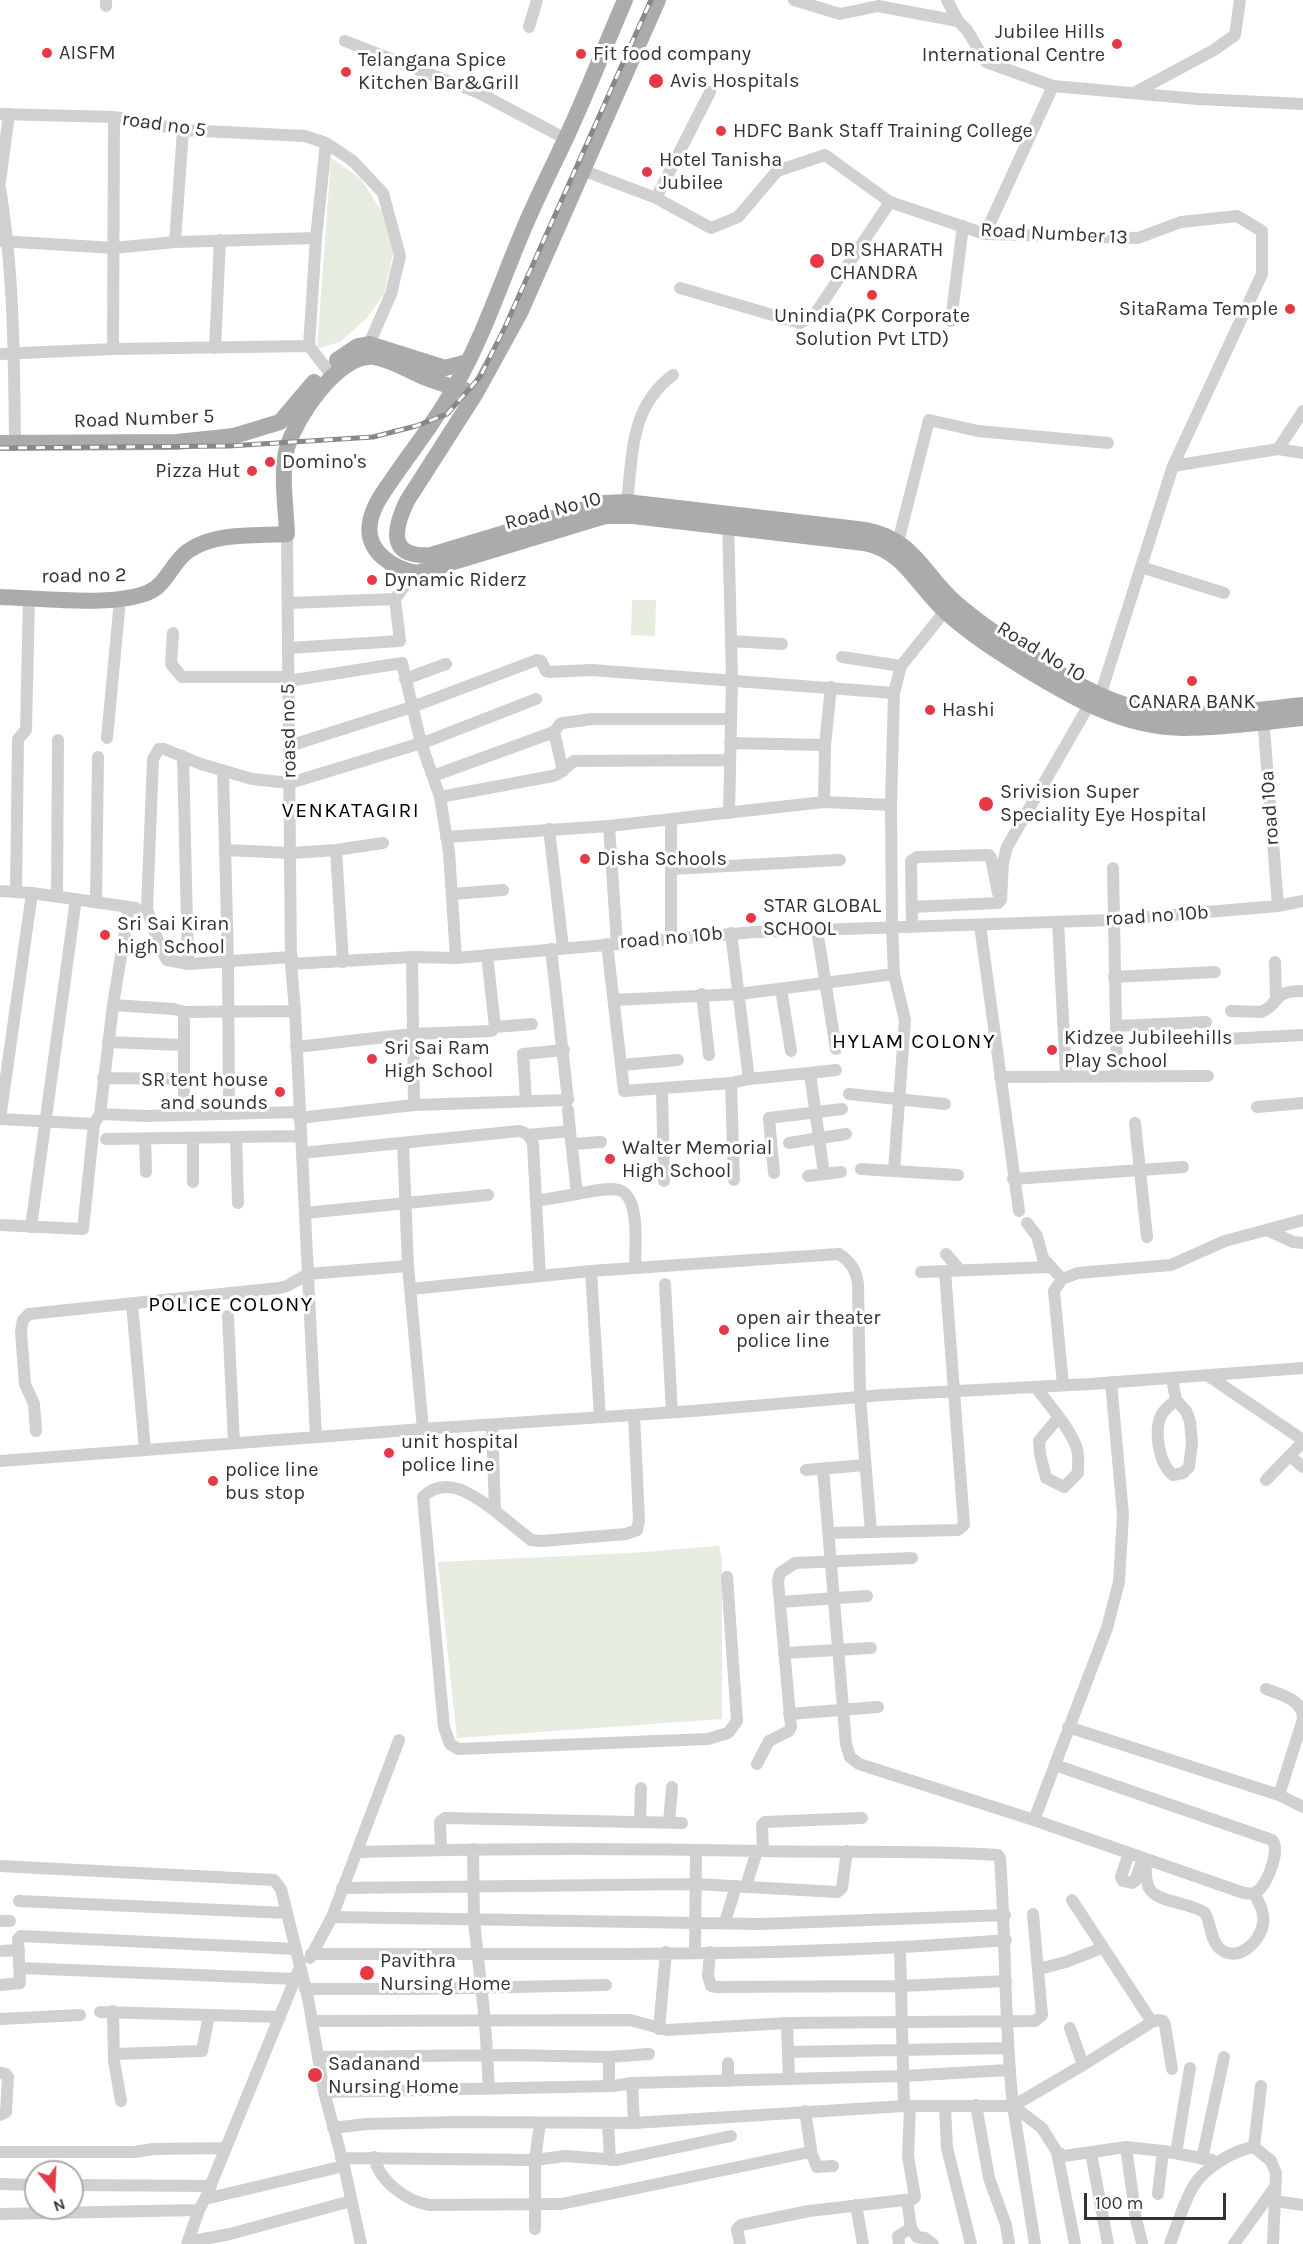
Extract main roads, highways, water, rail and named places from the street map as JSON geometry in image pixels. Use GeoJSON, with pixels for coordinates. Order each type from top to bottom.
{"type":"FeatureCollection","features":[{"type":"Feature","properties":{"kind":"main road"},"geometry":{"type":"LineString","coordinates":[[455,388],[625,0]]}},
{"type":"Feature","properties":{"kind":"main road","name":"Road No 10"},"geometry":{"type":"LineString","coordinates":[[658,0],[520,313],[476,393],[407,501],[398,519],[396,533],[398,544],[405,552],[416,556],[431,555],[593,505],[627,502],[864,543],[885,549],[902,562],[945,611],[985,643],[1070,696],[1153,712],[1184,715],[1263,715],[1303,718]]}},
{"type":"Feature","properties":{"kind":"main road"},"geometry":{"type":"LineString","coordinates":[[582,99],[590,113],[601,114],[609,110]]}},
{"type":"Feature","properties":{"kind":"main road"},"geometry":{"type":"LineString","coordinates":[[568,132],[586,123],[591,125],[598,135]]}},
{"type":"Feature","properties":{"kind":"main road"},"geometry":{"type":"LineString","coordinates":[[330,373],[298,400],[280,422],[298,425],[310,401],[348,351],[368,351],[445,368],[467,362]]}},
{"type":"Feature","properties":{"kind":"main road"},"geometry":{"type":"LineString","coordinates":[[368,351],[376,357],[426,378],[476,393]]}},
{"type":"Feature","properties":{"kind":"main road","name":"Road No 10"},"geometry":{"type":"LineString","coordinates":[[455,388],[384,491],[370,520],[369,532],[373,544],[389,563],[417,573],[605,516],[728,520],[866,530],[881,533],[898,542],[911,553],[954,602],[992,632],[1077,685],[1095,700]]}},
{"type":"Feature","properties":{"kind":"main road","name":"Road Number 5"},"geometry":{"type":"LineString","coordinates":[[8,443],[177,442],[234,436],[280,422]]}},
{"type":"Feature","properties":{"kind":"main road","name":"road no 2"},"geometry":{"type":"LineString","coordinates":[[0,597],[120,600],[150,591],[163,582],[187,551],[205,543],[229,537],[288,534],[284,488],[286,451],[298,425]]}},
{"type":"Feature","properties":{"kind":"main road","name":"Road No 10"},"geometry":{"type":"LineString","coordinates":[[1263,715],[1303,705]]}},
{"type":"Feature","properties":{"kind":"railway"},"geometry":{"type":"LineString","coordinates":[[0,448],[229,446],[373,437],[416,426],[447,414],[480,377],[505,327],[651,0]]}},
{"type":"Feature","properties":{"kind":"place","name":"Jubilee Hills International Centre"},"geometry":{"type":"Point","coordinates":[1117,44]}},
{"type":"Feature","properties":{"kind":"place","name":"AISFM"},"geometry":{"type":"Point","coordinates":[47,53]}},
{"type":"Feature","properties":{"kind":"place","name":"Fit food company"},"geometry":{"type":"Point","coordinates":[581,54]}},
{"type":"Feature","properties":{"kind":"place","name":"Telangana Spice Kitchen Bar&Grill"},"geometry":{"type":"Point","coordinates":[346,72]}},
{"type":"Feature","properties":{"kind":"place","name":"Avis Hospitals"},"geometry":{"type":"Point","coordinates":[656,81]}},
{"type":"Feature","properties":{"kind":"place","name":"HDFC Bank Staff Training College"},"geometry":{"type":"Point","coordinates":[721,131]}},
{"type":"Feature","properties":{"kind":"place","name":"Hotel Tanisha Jubilee"},"geometry":{"type":"Point","coordinates":[647,172]}},
{"type":"Feature","properties":{"kind":"place","name":"DR SHARATH CHANDRA"},"geometry":{"type":"Point","coordinates":[817,261]}},
{"type":"Feature","properties":{"kind":"place","name":"Unindia(PK Corporate Solution Pvt LTD)"},"geometry":{"type":"Point","coordinates":[872,295]}},
{"type":"Feature","properties":{"kind":"place","name":"SitaRama Temple"},"geometry":{"type":"Point","coordinates":[1290,309]}},
{"type":"Feature","properties":{"kind":"place","name":"Domino's"},"geometry":{"type":"Point","coordinates":[270,462]}},
{"type":"Feature","properties":{"kind":"place","name":"Pizza Hut"},"geometry":{"type":"Point","coordinates":[252,471]}},
{"type":"Feature","properties":{"kind":"place","name":"Dynamic Riderz"},"geometry":{"type":"Point","coordinates":[372,580]}},
{"type":"Feature","properties":{"kind":"place","name":"CANARA BANK"},"geometry":{"type":"Point","coordinates":[1192,681]}},
{"type":"Feature","properties":{"kind":"place","name":"Hashi"},"geometry":{"type":"Point","coordinates":[930,710]}},
{"type":"Feature","properties":{"kind":"place","name":"Srivision Super Speciality Eye Hospital"},"geometry":{"type":"Point","coordinates":[986,804]}},
{"type":"Feature","properties":{"kind":"place","name":"Disha Schools"},"geometry":{"type":"Point","coordinates":[585,859]}},
{"type":"Feature","properties":{"kind":"place","name":"STAR GLOBAL SCHOOL"},"geometry":{"type":"Point","coordinates":[751,918]}},
{"type":"Feature","properties":{"kind":"place","name":"Sri Sai Kiran high School"},"geometry":{"type":"Point","coordinates":[105,935]}},
{"type":"Feature","properties":{"kind":"place","name":"Kidzee Jubileehills Play School"},"geometry":{"type":"Point","coordinates":[1052,1050]}},
{"type":"Feature","properties":{"kind":"place","name":"Sri Sai Ram High School"},"geometry":{"type":"Point","coordinates":[372,1059]}},
{"type":"Feature","properties":{"kind":"place","name":"SR tent house and sounds"},"geometry":{"type":"Point","coordinates":[280,1092]}},
{"type":"Feature","properties":{"kind":"place","name":"Walter Memorial High School"},"geometry":{"type":"Point","coordinates":[610,1159]}},
{"type":"Feature","properties":{"kind":"place","name":"open air theater police line"},"geometry":{"type":"Point","coordinates":[724,1330]}},
{"type":"Feature","properties":{"kind":"place","name":"unit hospital police line"},"geometry":{"type":"Point","coordinates":[389,1453]}},
{"type":"Feature","properties":{"kind":"place","name":"police line bus stop"},"geometry":{"type":"Point","coordinates":[213,1481]}},
{"type":"Feature","properties":{"kind":"place","name":"Pavithra Nursing Home"},"geometry":{"type":"Point","coordinates":[367,1973]}},
{"type":"Feature","properties":{"kind":"place","name":"Sadanand Nursing Home"},"geometry":{"type":"Point","coordinates":[315,2075]}},
{"type":"Feature","properties":{"kind":"district","name":"VENKATAGIRI"},"geometry":{"type":"Point","coordinates":[351,811]}},
{"type":"Feature","properties":{"kind":"district","name":"HYLAM COLONY"},"geometry":{"type":"Point","coordinates":[914,1042]}},
{"type":"Feature","properties":{"kind":"district","name":"POLICE COLONY"},"geometry":{"type":"Point","coordinates":[231,1305]}}]}
